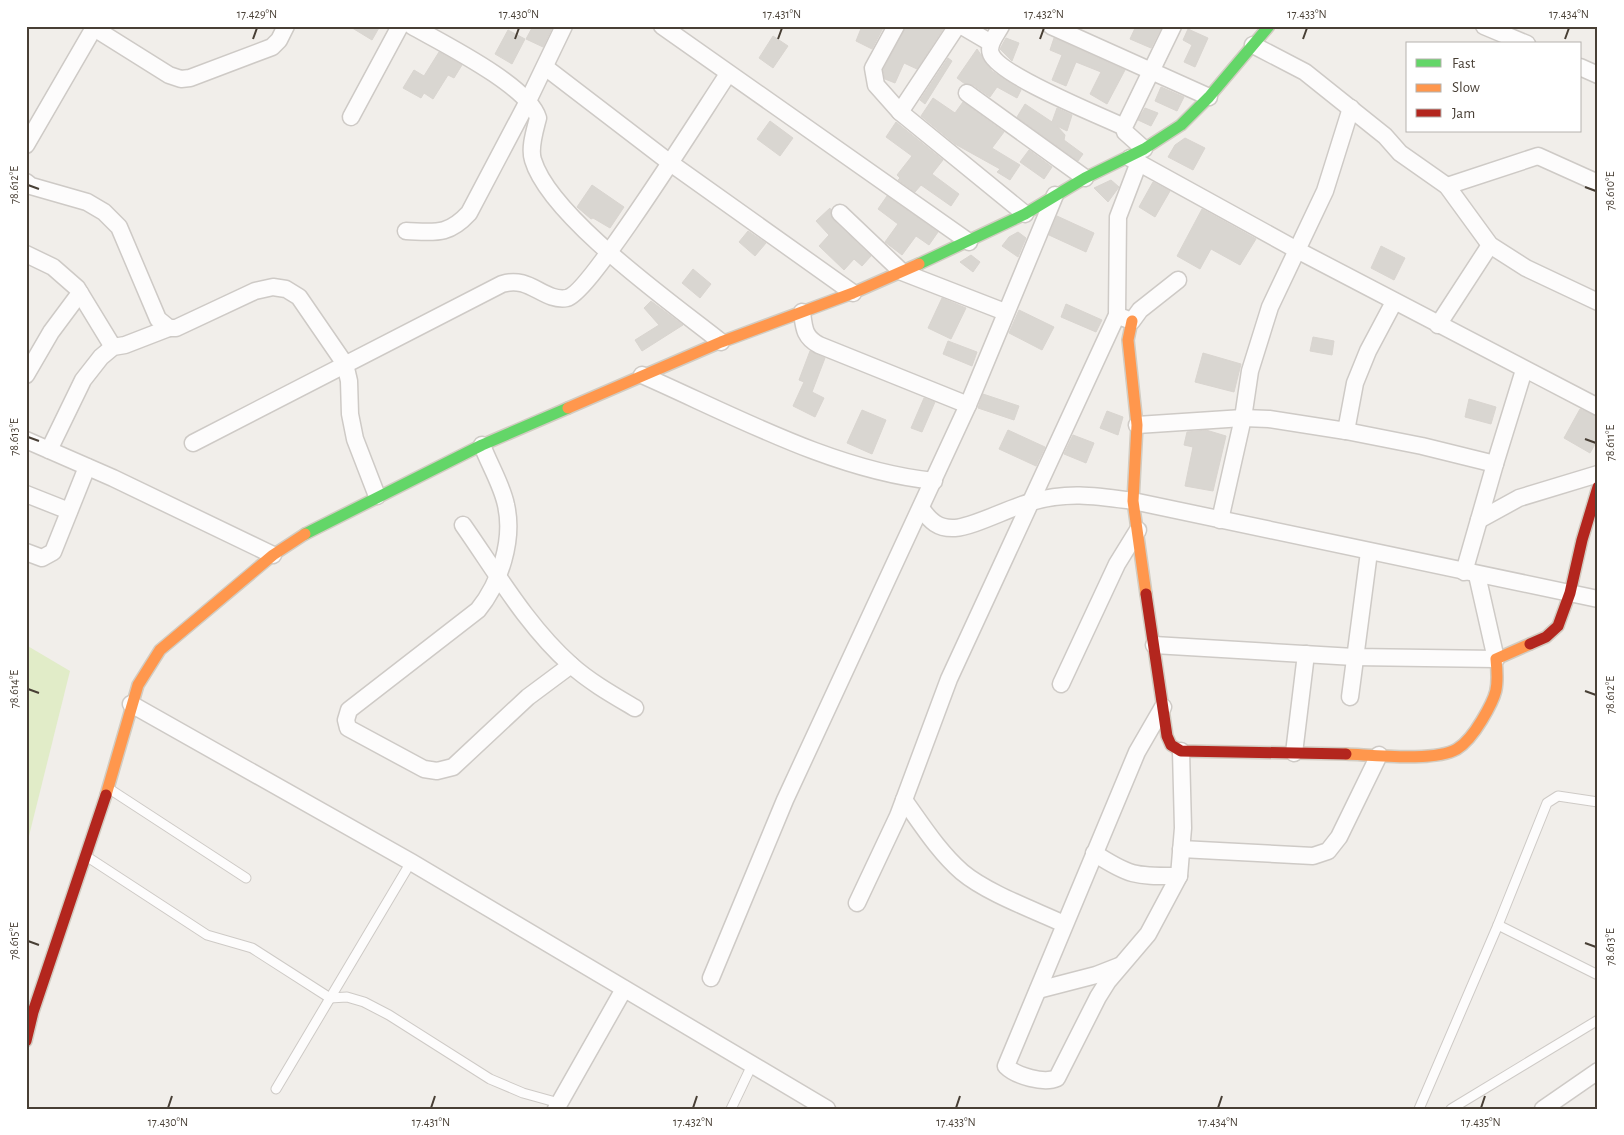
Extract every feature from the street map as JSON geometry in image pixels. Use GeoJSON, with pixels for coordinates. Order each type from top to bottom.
{"type":"FeatureCollection","features":[{"type":"Feature","properties":{"kind":"street"},"geometry":{"type":"LineString","coordinates":[[26,145],[95,27],[169,75],[182,79],[190,78],[272,47],[279,40],[286,26]]}},
{"type":"Feature","properties":{"kind":"street"},"geometry":{"type":"LineString","coordinates":[[351,117],[400,26]]}},
{"type":"Feature","properties":{"kind":"street"},"geometry":{"type":"LineString","coordinates":[[412,26],[500,77],[536,112],[538,118],[532,157],[539,175],[566,211],[610,252],[720,342]]}},
{"type":"Feature","properties":{"kind":"street"},"geometry":{"type":"LineString","coordinates":[[406,231],[445,232],[458,225],[468,213],[527,103],[564,26]]}},
{"type":"Feature","properties":{"kind":"street"},"geometry":{"type":"LineString","coordinates":[[662,26],[969,242]]}},
{"type":"Feature","properties":{"kind":"street"},"geometry":{"type":"LineString","coordinates":[[896,26],[873,68],[876,85],[900,112],[1025,214]]}},
{"type":"Feature","properties":{"kind":"street"},"geometry":{"type":"LineString","coordinates":[[900,112],[957,26]]}},
{"type":"Feature","properties":{"kind":"street"},"geometry":{"type":"LineString","coordinates":[[962,26],[991,42]]}},
{"type":"Feature","properties":{"kind":"street"},"geometry":{"type":"LineString","coordinates":[[1001,26],[991,42],[990,52],[996,61],[1043,91],[1124,126]]}},
{"type":"Feature","properties":{"kind":"street"},"geometry":{"type":"LineString","coordinates":[[1051,26],[1209,97]]}},
{"type":"Feature","properties":{"kind":"street"},"geometry":{"type":"LineString","coordinates":[[1173,26],[1124,126],[1136,156],[1297,250],[1598,407]]}},
{"type":"Feature","properties":{"kind":"street"},"geometry":{"type":"LineString","coordinates":[[26,1041],[33,1012],[84,854],[108,788],[138,685],[160,650],[273,555],[314,527],[482,445],[720,342],[853,294],[969,242],[1025,214],[1085,178],[1136,156],[1181,125],[1209,97],[1269,26]]}},
{"type":"Feature","properties":{"kind":"street"},"geometry":{"type":"LineString","coordinates":[[1484,26],[1522,42]]}},
{"type":"Feature","properties":{"kind":"street"},"geometry":{"type":"LineString","coordinates":[[1253,45],[1305,72],[1385,136],[1400,153],[1447,186],[1490,245],[1526,268],[1598,302]]}},
{"type":"Feature","properties":{"kind":"street"},"geometry":{"type":"LineString","coordinates":[[545,67],[669,162],[853,294]]}},
{"type":"Feature","properties":{"kind":"street"},"geometry":{"type":"LineString","coordinates":[[1582,68],[1598,75]]}},
{"type":"Feature","properties":{"kind":"street"},"geometry":{"type":"LineString","coordinates":[[193,443],[502,284],[513,280],[526,283],[553,297],[567,298],[579,291],[610,252],[728,74]]}},
{"type":"Feature","properties":{"kind":"street"},"geometry":{"type":"LineString","coordinates":[[967,93],[1085,178]]}},
{"type":"Feature","properties":{"kind":"street"},"geometry":{"type":"LineString","coordinates":[[1220,520],[1243,418],[1250,371],[1270,307],[1325,191],[1351,108]]}},
{"type":"Feature","properties":{"kind":"street"},"geometry":{"type":"LineString","coordinates":[[1136,156],[1118,217],[1124,318],[1137,425],[1133,501],[1167,736],[1171,745],[1181,751],[1436,756],[1457,749],[1477,729],[1491,706],[1499,685],[1496,659],[1471,574],[1479,520],[1524,370]]}},
{"type":"Feature","properties":{"kind":"street"},"geometry":{"type":"LineString","coordinates":[[1447,186],[1538,156],[1598,183]]}},
{"type":"Feature","properties":{"kind":"street"},"geometry":{"type":"LineString","coordinates":[[26,182],[31,186],[88,202],[104,212],[119,228],[158,319],[169,328]]}},
{"type":"Feature","properties":{"kind":"street"},"geometry":{"type":"LineString","coordinates":[[711,978],[785,800],[968,405],[1055,195]]}},
{"type":"Feature","properties":{"kind":"street"},"geometry":{"type":"LineString","coordinates":[[840,213],[902,272],[1005,312]]}},
{"type":"Feature","properties":{"kind":"street"},"geometry":{"type":"LineString","coordinates":[[1438,325],[1490,245]]}},
{"type":"Feature","properties":{"kind":"street"},"geometry":{"type":"LineString","coordinates":[[26,254],[53,266],[80,293],[113,347]]}},
{"type":"Feature","properties":{"kind":"street"},"geometry":{"type":"LineString","coordinates":[[857,903],[904,800],[949,679],[1032,501],[1070,414],[1124,318],[1140,310],[1178,280]]}},
{"type":"Feature","properties":{"kind":"street"},"geometry":{"type":"LineString","coordinates":[[49,450],[84,380],[101,357],[113,347],[125,345],[169,328],[176,328],[255,291],[273,287],[286,289],[299,297],[345,364],[349,381],[350,414],[355,439],[377,496]]}},
{"type":"Feature","properties":{"kind":"street"},"geometry":{"type":"LineString","coordinates":[[26,374],[51,332],[80,293]]}},
{"type":"Feature","properties":{"kind":"street"},"geometry":{"type":"LineString","coordinates":[[1346,431],[1354,383],[1368,351],[1394,302]]}},
{"type":"Feature","properties":{"kind":"street"},"geometry":{"type":"LineString","coordinates":[[802,312],[804,331],[809,339],[819,345],[968,405]]}},
{"type":"Feature","properties":{"kind":"street"},"geometry":{"type":"LineString","coordinates":[[642,375],[791,441],[848,463],[886,475],[934,481]]}},
{"type":"Feature","properties":{"kind":"street"},"geometry":{"type":"LineString","coordinates":[[1137,425],[1243,418],[1278,420],[1422,446],[1495,464]]}},
{"type":"Feature","properties":{"kind":"street"},"geometry":{"type":"LineString","coordinates":[[28,445],[49,450],[87,466],[273,555]]}},
{"type":"Feature","properties":{"kind":"street"},"geometry":{"type":"LineString","coordinates":[[482,445],[506,506],[507,539],[498,576],[490,595],[478,610],[349,710],[346,720],[348,728],[424,769],[437,771],[454,767],[528,697],[571,665]]}},
{"type":"Feature","properties":{"kind":"street"},"geometry":{"type":"LineString","coordinates":[[26,552],[42,558],[53,552],[87,466]]}},
{"type":"Feature","properties":{"kind":"street"},"geometry":{"type":"LineString","coordinates":[[1479,520],[1519,498],[1598,474]]}},
{"type":"Feature","properties":{"kind":"street"},"geometry":{"type":"LineString","coordinates":[[1154,645],[1354,657],[1496,659],[1546,637],[1558,626],[1570,593],[1582,540],[1598,487]]}},
{"type":"Feature","properties":{"kind":"street"},"geometry":{"type":"LineString","coordinates":[[26,494],[69,511]]}},
{"type":"Feature","properties":{"kind":"street"},"geometry":{"type":"LineString","coordinates":[[921,508],[930,521],[938,526],[958,528],[1032,501],[1080,494],[1133,501],[1471,574],[1598,599]]}},
{"type":"Feature","properties":{"kind":"street"},"geometry":{"type":"LineString","coordinates":[[462,525],[543,637],[571,665],[598,686],[635,708]]}},
{"type":"Feature","properties":{"kind":"street"},"geometry":{"type":"LineString","coordinates":[[1061,684],[1117,564],[1138,530]]}},
{"type":"Feature","properties":{"kind":"street"},"geometry":{"type":"LineString","coordinates":[[1350,697],[1369,552]]}},
{"type":"Feature","properties":{"kind":"street"},"geometry":{"type":"LineString","coordinates":[[1294,753],[1306,654]]}},
{"type":"Feature","properties":{"kind":"street"},"geometry":{"type":"LineString","coordinates":[[131,704],[411,862],[827,1109]]}},
{"type":"Feature","properties":{"kind":"street"},"geometry":{"type":"LineString","coordinates":[[1163,707],[1137,752],[1006,1066],[1018,1075],[1051,1081],[1057,1078],[1108,981],[1148,934],[1180,876],[1183,796],[1181,751]]}},
{"type":"Feature","properties":{"kind":"street"},"geometry":{"type":"LineString","coordinates":[[1181,849],[1313,856],[1328,851],[1339,837],[1379,755]]}},
{"type":"Feature","properties":{"kind":"street"},"geometry":{"type":"LineString","coordinates":[[904,800],[946,857],[963,873],[982,885],[1064,924]]}},
{"type":"Feature","properties":{"kind":"street"},"geometry":{"type":"LineString","coordinates":[[1094,853],[1119,870],[1133,875],[1180,876]]}},
{"type":"Feature","properties":{"kind":"street"},"geometry":{"type":"LineString","coordinates":[[1038,990],[1124,964]]}},
{"type":"Feature","properties":{"kind":"street"},"geometry":{"type":"LineString","coordinates":[[557,1106],[624,989]]}},
{"type":"Feature","properties":{"kind":"street"},"geometry":{"type":"LineString","coordinates":[[1543,1109],[1598,1071]]}},
{"type":"Feature","properties":{"kind":"lane"},"geometry":{"type":"LineString","coordinates":[[108,788],[246,878]]}},
{"type":"Feature","properties":{"kind":"lane"},"geometry":{"type":"LineString","coordinates":[[1419,1109],[1498,925],[1547,803],[1558,796],[1598,802]]}},
{"type":"Feature","properties":{"kind":"lane"},"geometry":{"type":"LineString","coordinates":[[84,854],[207,935],[252,948],[330,998],[346,997],[364,1002],[390,1015],[490,1079],[557,1106]]}},
{"type":"Feature","properties":{"kind":"lane"},"geometry":{"type":"LineString","coordinates":[[276,1089],[411,862]]}},
{"type":"Feature","properties":{"kind":"lane"},"geometry":{"type":"LineString","coordinates":[[1498,925],[1598,975]]}},
{"type":"Feature","properties":{"kind":"lane"},"geometry":{"type":"LineString","coordinates":[[1451,1109],[1598,1020]]}},
{"type":"Feature","properties":{"kind":"lane"},"geometry":{"type":"LineString","coordinates":[[731,1109],[752,1066]]}},
{"type":"Feature","properties":{"kind":"green space"},"geometry":{"type":"Polygon","coordinates":[[[26,645],[70,671],[26,848],[26,645]]]}},
{"type":"Feature","properties":{"kind":"building"},"geometry":{"type":"Polygon","coordinates":[[[349,26],[380,26],[372,40],[349,26]]]}},
{"type":"Feature","properties":{"kind":"building"},"geometry":{"type":"Polygon","coordinates":[[[533,26],[553,26],[543,47],[526,39],[533,26]]]}},
{"type":"Feature","properties":{"kind":"building"},"geometry":{"type":"Polygon","coordinates":[[[862,26],[884,26],[872,49],[856,41],[862,26]]]}},
{"type":"Feature","properties":{"kind":"building"},"geometry":{"type":"Polygon","coordinates":[[[906,26],[945,26],[917,69],[904,63],[895,83],[885,79],[883,70],[906,26]]]}},
{"type":"Feature","properties":{"kind":"building"},"geometry":{"type":"Polygon","coordinates":[[[1136,26],[1162,26],[1151,48],[1130,39],[1136,26]]]}},
{"type":"Feature","properties":{"kind":"building"},"geometry":{"type":"Polygon","coordinates":[[[1188,29],[1208,38],[1195,67],[1184,62],[1192,45],[1183,40],[1188,29]]]}},
{"type":"Feature","properties":{"kind":"building"},"geometry":{"type":"Polygon","coordinates":[[[508,30],[525,39],[512,64],[495,54],[508,30]]]}},
{"type":"Feature","properties":{"kind":"building"},"geometry":{"type":"Polygon","coordinates":[[[773,36],[788,46],[773,68],[759,58],[773,36]]]}},
{"type":"Feature","properties":{"kind":"building"},"geometry":{"type":"Polygon","coordinates":[[[1006,38],[1019,43],[1012,61],[1000,49],[1006,38]]]}},
{"type":"Feature","properties":{"kind":"building"},"geometry":{"type":"Polygon","coordinates":[[[1054,38],[1125,70],[1107,104],[1090,94],[1101,72],[1076,62],[1066,86],[1052,80],[1062,55],[1050,50],[1054,38]]]}},
{"type":"Feature","properties":{"kind":"building"},"geometry":{"type":"Polygon","coordinates":[[[977,49],[992,71],[1021,90],[1017,98],[997,87],[990,97],[973,85],[965,84],[957,78],[977,49]]]}},
{"type":"Feature","properties":{"kind":"building"},"geometry":{"type":"Polygon","coordinates":[[[439,52],[462,65],[454,78],[448,75],[433,99],[424,93],[421,98],[403,88],[414,70],[424,76],[439,52]]]}},
{"type":"Feature","properties":{"kind":"building"},"geometry":{"type":"Polygon","coordinates":[[[948,58],[952,61],[925,104],[920,100],[948,58]]]}},
{"type":"Feature","properties":{"kind":"building"},"geometry":{"type":"Polygon","coordinates":[[[1161,87],[1184,97],[1177,111],[1155,101],[1161,87]]]}},
{"type":"Feature","properties":{"kind":"building"},"geometry":{"type":"Polygon","coordinates":[[[933,98],[955,113],[963,102],[1004,132],[992,148],[1020,165],[1010,180],[997,172],[1000,169],[955,144],[921,116],[933,98]]]}},
{"type":"Feature","properties":{"kind":"building"},"geometry":{"type":"Polygon","coordinates":[[[1025,104],[1052,122],[1057,108],[1072,115],[1067,131],[1057,126],[1065,135],[1064,140],[1083,154],[1078,161],[1017,117],[1025,104]]]}},
{"type":"Feature","properties":{"kind":"building"},"geometry":{"type":"Polygon","coordinates":[[[1145,108],[1158,113],[1151,126],[1138,120],[1145,108]]]}},
{"type":"Feature","properties":{"kind":"building"},"geometry":{"type":"Polygon","coordinates":[[[770,121],[793,138],[780,156],[757,139],[770,121]]]}},
{"type":"Feature","properties":{"kind":"building"},"geometry":{"type":"Polygon","coordinates":[[[896,122],[943,160],[932,174],[959,194],[951,206],[921,185],[915,192],[898,180],[900,178],[897,175],[912,156],[886,137],[896,122]]]}},
{"type":"Feature","properties":{"kind":"building"},"geometry":{"type":"Polygon","coordinates":[[[1185,138],[1205,148],[1193,170],[1168,157],[1175,145],[1185,138]]]}},
{"type":"Feature","properties":{"kind":"building"},"geometry":{"type":"Polygon","coordinates":[[[1029,150],[1052,167],[1044,179],[1020,162],[1029,150]]]}},
{"type":"Feature","properties":{"kind":"building"},"geometry":{"type":"Polygon","coordinates":[[[1111,180],[1119,187],[1108,202],[1094,188],[1111,180]]]}},
{"type":"Feature","properties":{"kind":"building"},"geometry":{"type":"Polygon","coordinates":[[[1153,182],[1170,191],[1155,217],[1139,207],[1153,182]]]}},
{"type":"Feature","properties":{"kind":"building"},"geometry":{"type":"Polygon","coordinates":[[[592,185],[624,207],[610,228],[593,218],[591,219],[577,207],[592,185]]]}},
{"type":"Feature","properties":{"kind":"building"},"geometry":{"type":"Polygon","coordinates":[[[887,196],[938,232],[929,245],[916,236],[902,255],[885,242],[898,224],[878,209],[887,196]]]}},
{"type":"Feature","properties":{"kind":"building"},"geometry":{"type":"Polygon","coordinates":[[[830,208],[833,220],[871,256],[862,266],[854,259],[844,270],[819,246],[829,235],[816,221],[830,208]]]}},
{"type":"Feature","properties":{"kind":"building"},"geometry":{"type":"Polygon","coordinates":[[[1202,209],[1256,239],[1240,265],[1211,249],[1200,269],[1177,256],[1202,209]]]}},
{"type":"Feature","properties":{"kind":"building"},"geometry":{"type":"Polygon","coordinates":[[[1057,216],[1094,233],[1086,252],[1049,235],[1057,216]]]}},
{"type":"Feature","properties":{"kind":"building"},"geometry":{"type":"Polygon","coordinates":[[[748,231],[766,243],[755,256],[739,242],[748,231]]]}},
{"type":"Feature","properties":{"kind":"building"},"geometry":{"type":"Polygon","coordinates":[[[1018,232],[1026,238],[1018,257],[1002,246],[1009,237],[1018,232]]]}},
{"type":"Feature","properties":{"kind":"building"},"geometry":{"type":"Polygon","coordinates":[[[1381,246],[1405,258],[1394,280],[1371,268],[1381,246]]]}},
{"type":"Feature","properties":{"kind":"building"},"geometry":{"type":"Polygon","coordinates":[[[971,255],[980,262],[973,272],[960,262],[971,255]]]}},
{"type":"Feature","properties":{"kind":"building"},"geometry":{"type":"Polygon","coordinates":[[[693,269],[711,284],[700,298],[682,283],[693,269]]]}},
{"type":"Feature","properties":{"kind":"building"},"geometry":{"type":"Polygon","coordinates":[[[942,298],[966,308],[951,339],[928,328],[942,298]]]}},
{"type":"Feature","properties":{"kind":"building"},"geometry":{"type":"Polygon","coordinates":[[[651,301],[683,325],[642,351],[635,340],[659,325],[644,308],[651,301]]]}},
{"type":"Feature","properties":{"kind":"building"},"geometry":{"type":"Polygon","coordinates":[[[1066,304],[1102,320],[1096,332],[1061,317],[1066,304]]]}},
{"type":"Feature","properties":{"kind":"building"},"geometry":{"type":"Polygon","coordinates":[[[1019,310],[1054,327],[1042,350],[1009,333],[1019,310]]]}},
{"type":"Feature","properties":{"kind":"building"},"geometry":{"type":"Polygon","coordinates":[[[1313,337],[1334,341],[1332,355],[1310,351],[1313,337]]]}},
{"type":"Feature","properties":{"kind":"building"},"geometry":{"type":"Polygon","coordinates":[[[948,341],[977,352],[972,366],[943,354],[948,341]]]}},
{"type":"Feature","properties":{"kind":"building"},"geometry":{"type":"Polygon","coordinates":[[[810,351],[825,358],[812,392],[824,398],[815,417],[793,406],[804,382],[799,380],[810,351]]]}},
{"type":"Feature","properties":{"kind":"building"},"geometry":{"type":"Polygon","coordinates":[[[1203,353],[1241,364],[1234,392],[1195,382],[1203,353]]]}},
{"type":"Feature","properties":{"kind":"building"},"geometry":{"type":"Polygon","coordinates":[[[983,394],[1019,406],[1014,420],[978,408],[983,394]]]}},
{"type":"Feature","properties":{"kind":"building"},"geometry":{"type":"Polygon","coordinates":[[[924,398],[935,402],[922,432],[911,428],[924,398]]]}},
{"type":"Feature","properties":{"kind":"building"},"geometry":{"type":"Polygon","coordinates":[[[1469,399],[1496,407],[1491,424],[1465,417],[1469,399]]]}},
{"type":"Feature","properties":{"kind":"building"},"geometry":{"type":"Polygon","coordinates":[[[1580,409],[1598,417],[1598,439],[1590,453],[1564,438],[1580,409]]]}},
{"type":"Feature","properties":{"kind":"building"},"geometry":{"type":"Polygon","coordinates":[[[862,410],[886,420],[872,454],[847,443],[862,410]]]}},
{"type":"Feature","properties":{"kind":"building"},"geometry":{"type":"Polygon","coordinates":[[[1107,411],[1123,417],[1118,435],[1100,428],[1107,411]]]}},
{"type":"Feature","properties":{"kind":"building"},"geometry":{"type":"Polygon","coordinates":[[[1008,430],[1045,447],[1036,466],[999,449],[1008,430]]]}},
{"type":"Feature","properties":{"kind":"building"},"geometry":{"type":"Polygon","coordinates":[[[1206,430],[1226,436],[1213,491],[1185,486],[1193,447],[1184,445],[1187,432],[1206,430]]]}},
{"type":"Feature","properties":{"kind":"building"},"geometry":{"type":"Polygon","coordinates":[[[1073,435],[1094,443],[1086,463],[1064,454],[1073,435]]]}},
{"type":"Feature","properties":{"kind":"traffic: fast"},"geometry":{"type":"LineString","coordinates":[[919,264],[1025,214],[1085,178],[1144,149],[1181,125],[1209,97],[1269,26]]}},
{"type":"Feature","properties":{"kind":"traffic: fast"},"geometry":{"type":"LineString","coordinates":[[305,534],[482,445],[568,408]]}},
{"type":"Feature","properties":{"kind":"traffic: slow"},"geometry":{"type":"LineString","coordinates":[[568,408],[721,342],[853,293],[919,264]]}},
{"type":"Feature","properties":{"kind":"traffic: slow"},"geometry":{"type":"LineString","coordinates":[[1132,321],[1128,340],[1137,425],[1133,501],[1146,594]]}},
{"type":"Feature","properties":{"kind":"traffic: slow"},"geometry":{"type":"LineString","coordinates":[[106,795],[138,685],[160,650],[273,555],[305,534]]}},
{"type":"Feature","properties":{"kind":"traffic: slow"},"geometry":{"type":"LineString","coordinates":[[1346,754],[1419,757],[1447,753],[1457,749],[1474,732],[1491,704],[1497,684],[1496,659],[1530,644]]}},
{"type":"Feature","properties":{"kind":"traffic: jam"},"geometry":{"type":"LineString","coordinates":[[1530,644],[1546,637],[1558,626],[1570,593],[1582,540],[1598,487]]}},
{"type":"Feature","properties":{"kind":"traffic: jam"},"geometry":{"type":"LineString","coordinates":[[1146,594],[1167,736],[1171,745],[1181,751],[1346,754]]}},
{"type":"Feature","properties":{"kind":"traffic: jam"},"geometry":{"type":"LineString","coordinates":[[26,1041],[33,1012],[106,795]]}}]}
